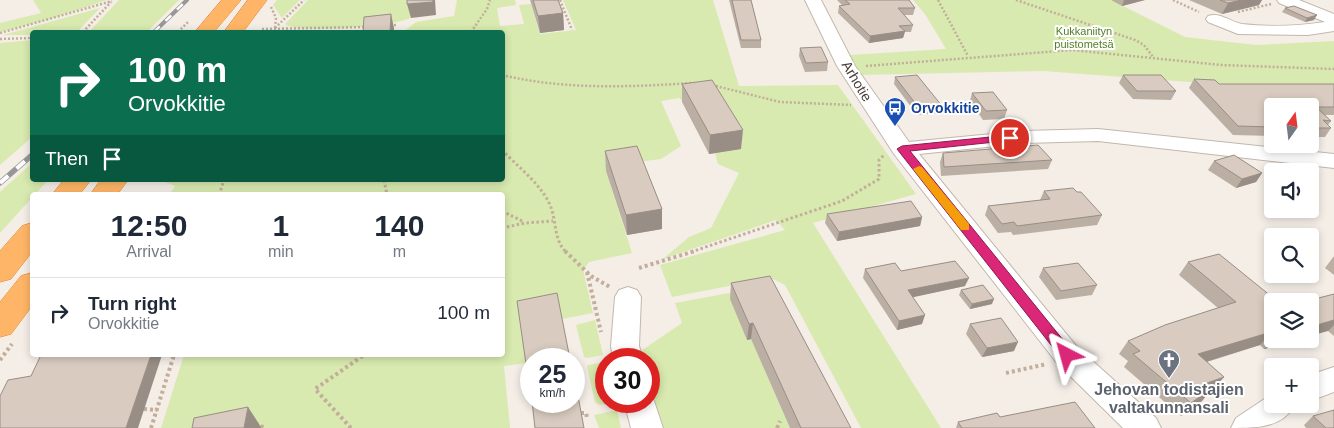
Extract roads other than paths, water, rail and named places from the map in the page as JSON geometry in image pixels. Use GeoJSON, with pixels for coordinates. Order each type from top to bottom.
{"type":"FeatureCollection","features":[{"type":"Feature","properties":{"kind":"highway"},"geometry":{"type":"LineString","coordinates":[[206,30],[232,0]]}},
{"type":"Feature","properties":{"kind":"highway"},"geometry":{"type":"LineString","coordinates":[[235,30],[264,3]]}},
{"type":"Feature","properties":{"kind":"highway"},"geometry":{"type":"LineString","coordinates":[[68,192],[76,182]]}},
{"type":"Feature","properties":{"kind":"highway"},"geometry":{"type":"LineString","coordinates":[[105,192],[113,182]]}},
{"type":"Feature","properties":{"kind":"highway"},"geometry":{"type":"LineString","coordinates":[[0,271],[30,235]]}},
{"type":"Feature","properties":{"kind":"highway"},"geometry":{"type":"LineString","coordinates":[[0,325],[30,287]]}},
{"type":"Feature","properties":{"kind":"street","name":"Arhotie"},"geometry":{"type":"LineString","coordinates":[[814,0],[846,66],[896,150],[1067,355],[1145,428]]}},
{"type":"Feature","properties":{"kind":"street"},"geometry":{"type":"LineString","coordinates":[[1281,1],[1334,20]]}},
{"type":"Feature","properties":{"kind":"street"},"geometry":{"type":"LineString","coordinates":[[1214,19],[1238,30],[1308,30],[1334,26]]}},
{"type":"Feature","properties":{"kind":"street"},"geometry":{"type":"LineString","coordinates":[[896,150],[1024,137],[1098,135],[1334,160]]}},
{"type":"Feature","properties":{"kind":"street"},"geometry":{"type":"LineString","coordinates":[[625,348],[628,297]]}},
{"type":"Feature","properties":{"kind":"street"},"geometry":{"type":"LineString","coordinates":[[1319,385],[1334,379]]}},
{"type":"Feature","properties":{"kind":"street"},"geometry":{"type":"LineString","coordinates":[[643,413],[647,428]]}},
{"type":"Feature","properties":{"kind":"street"},"geometry":{"type":"LineString","coordinates":[[1247,428],[1268,413]]}},
{"type":"Feature","properties":{"kind":"railway"},"geometry":{"type":"LineString","coordinates":[[156,30],[187,0]]}},
{"type":"Feature","properties":{"kind":"railway"},"geometry":{"type":"LineString","coordinates":[[0,183],[30,157]]}},
{"type":"Feature","properties":{"kind":"place","name":"Orvokkitie"},"geometry":{"type":"Point","coordinates":[895,127]}},
{"type":"Feature","properties":{"kind":"place","name":"Jehovan todistajien valtakunnansali"},"geometry":{"type":"Point","coordinates":[1169,379]}},
{"type":"Feature","properties":{"kind":"park label","name":"Kukkaniityn puistometsä"},"geometry":{"type":"Point","coordinates":[1084,37]}}]}
